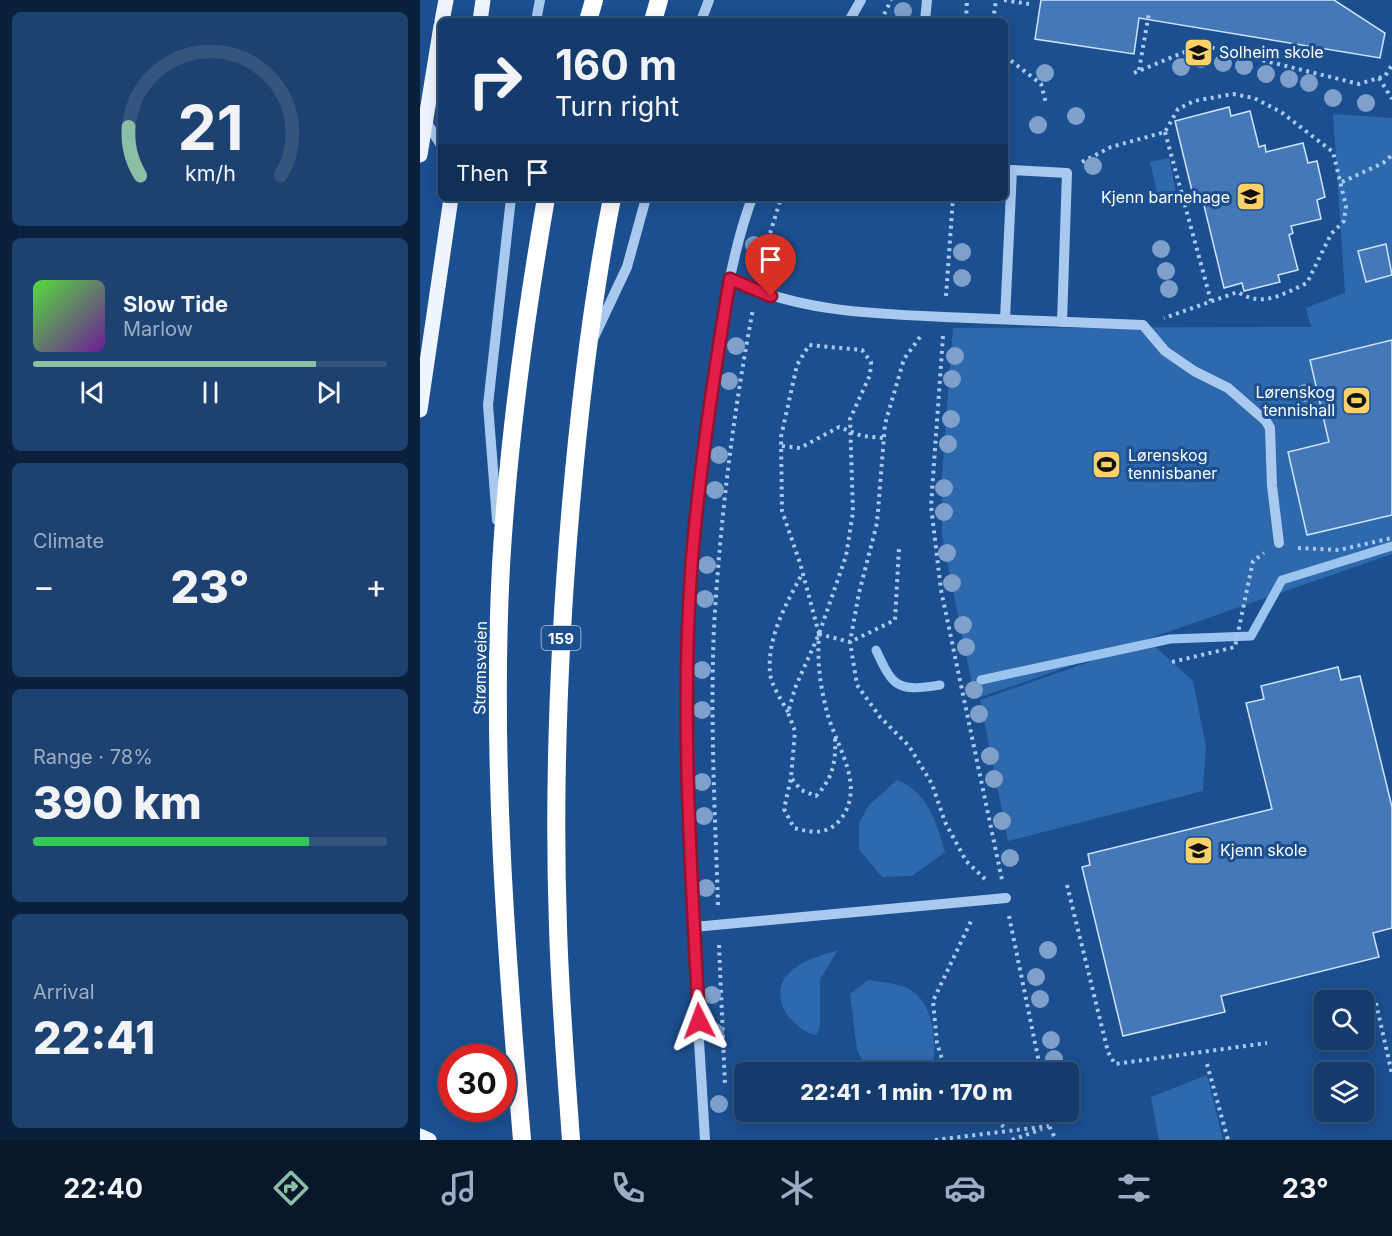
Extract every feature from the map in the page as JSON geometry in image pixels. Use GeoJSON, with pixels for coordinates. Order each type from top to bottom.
{"type":"FeatureCollection","features":[{"type":"Feature","properties":{"kind":"highway"},"geometry":{"type":"LineString","coordinates":[[589,18],[594,0]]}},
{"type":"Feature","properties":{"kind":"highway"},"geometry":{"type":"LineString","coordinates":[[654,18],[659,0]]}},
{"type":"Feature","properties":{"kind":"highway","name":"Strømsveien"},"geometry":{"type":"LineString","coordinates":[[522,1140],[500,824],[498,693],[501,566],[516,396],[532,276],[545,201]]}},
{"type":"Feature","properties":{"kind":"highway","name":"159"},"geometry":{"type":"LineString","coordinates":[[571,1140],[558,926],[559,693],[563,599],[579,413],[612,201]]}},
{"type":"Feature","properties":{"kind":"main road"},"geometry":{"type":"LineString","coordinates":[[443,18],[447,0]]}},
{"type":"Feature","properties":{"kind":"main road"},"geometry":{"type":"LineString","coordinates":[[480,18],[483,0]]}},
{"type":"Feature","properties":{"kind":"main road"},"geometry":{"type":"LineString","coordinates":[[420,155],[422,116],[438,40]]}},
{"type":"Feature","properties":{"kind":"main road"},"geometry":{"type":"LineString","coordinates":[[420,410],[451,201]]}},
{"type":"Feature","properties":{"kind":"street"},"geometry":{"type":"LineString","coordinates":[[537,18],[540,0]]}},
{"type":"Feature","properties":{"kind":"street"},"geometry":{"type":"LineString","coordinates":[[702,18],[709,0]]}},
{"type":"Feature","properties":{"kind":"street"},"geometry":{"type":"LineString","coordinates":[[851,18],[861,0]]}},
{"type":"Feature","properties":{"kind":"street"},"geometry":{"type":"LineString","coordinates":[[925,18],[927,0]]}},
{"type":"Feature","properties":{"kind":"street"},"geometry":{"type":"LineString","coordinates":[[422,116],[438,140]]}},
{"type":"Feature","properties":{"kind":"street"},"geometry":{"type":"LineString","coordinates":[[1005,319],[1012,170],[1067,173],[1062,322]]}},
{"type":"Feature","properties":{"kind":"street"},"geometry":{"type":"LineString","coordinates":[[501,566],[488,405],[511,201]]}},
{"type":"Feature","properties":{"kind":"street"},"geometry":{"type":"LineString","coordinates":[[588,351],[627,267],[645,201]]}},
{"type":"Feature","properties":{"kind":"street"},"geometry":{"type":"LineString","coordinates":[[705,1140],[687,724],[692,559],[703,459],[730,279],[736,248],[751,201]]}},
{"type":"Feature","properties":{"kind":"street"},"geometry":{"type":"LineString","coordinates":[[730,279],[756,291],[809,306],[944,317],[1143,325],[1165,351],[1194,371],[1228,388],[1251,405],[1266,421],[1270,428],[1272,486],[1279,543]]}},
{"type":"Feature","properties":{"kind":"street"},"geometry":{"type":"LineString","coordinates":[[694,927],[1006,898]]}},
{"type":"Feature","properties":{"kind":"path"},"geometry":{"type":"LineString","coordinates":[[882,18],[891,0]]}},
{"type":"Feature","properties":{"kind":"path"},"geometry":{"type":"LineString","coordinates":[[966,18],[967,0]]}},
{"type":"Feature","properties":{"kind":"path"},"geometry":{"type":"LineString","coordinates":[[993,18],[996,0]]}},
{"type":"Feature","properties":{"kind":"path"},"geometry":{"type":"LineString","coordinates":[[1004,0],[1029,4]]}},
{"type":"Feature","properties":{"kind":"path"},"geometry":{"type":"LineString","coordinates":[[1149,13],[1137,72],[1194,48],[1214,48],[1359,84],[1385,76],[1392,65]]}},
{"type":"Feature","properties":{"kind":"path"},"geometry":{"type":"LineString","coordinates":[[1008,58],[1041,84],[1046,103]]}},
{"type":"Feature","properties":{"kind":"path"},"geometry":{"type":"LineString","coordinates":[[1379,78],[1392,99]]}},
{"type":"Feature","properties":{"kind":"path"},"geometry":{"type":"LineString","coordinates":[[1143,325],[1238,292],[1250,300],[1261,301],[1307,283],[1331,234],[1344,221],[1346,206],[1333,152],[1323,142],[1281,112],[1254,98],[1233,94],[1194,101],[1178,109],[1165,132],[1210,301]]}},
{"type":"Feature","properties":{"kind":"path"},"geometry":{"type":"LineString","coordinates":[[1067,173],[1080,162],[1111,147],[1165,132]]}},
{"type":"Feature","properties":{"kind":"path"},"geometry":{"type":"LineString","coordinates":[[1342,182],[1383,164],[1392,155]]}},
{"type":"Feature","properties":{"kind":"path"},"geometry":{"type":"LineString","coordinates":[[725,1092],[713,725],[718,562],[735,417],[760,264],[780,201]]}},
{"type":"Feature","properties":{"kind":"path"},"geometry":{"type":"LineString","coordinates":[[953,201],[932,495],[933,533],[941,590],[1039,1062]]}},
{"type":"Feature","properties":{"kind":"path"},"geometry":{"type":"LineString","coordinates":[[944,317],[926,330],[904,359],[885,424],[877,523],[859,593],[850,642],[857,685],[880,717],[909,746],[932,784],[945,822],[966,861],[1006,898]]}},
{"type":"Feature","properties":{"kind":"path"},"geometry":{"type":"LineString","coordinates":[[788,712],[795,688],[819,634],[846,556],[853,512],[850,419],[870,375],[871,362],[862,350],[809,345],[798,364],[781,437],[782,511],[803,573],[819,634],[817,664],[827,712],[851,780],[849,808],[833,827],[813,834],[794,828],[784,809],[791,778],[795,731],[770,675],[772,642],[783,610],[803,573]]}},
{"type":"Feature","properties":{"kind":"path"},"geometry":{"type":"LineString","coordinates":[[782,446],[800,448],[839,427],[850,429],[862,436],[884,438]]}},
{"type":"Feature","properties":{"kind":"path"},"geometry":{"type":"LineString","coordinates":[[1279,543],[1304,549],[1339,550],[1392,538]]}},
{"type":"Feature","properties":{"kind":"path"},"geometry":{"type":"LineString","coordinates":[[819,634],[850,642],[895,620],[899,548]]}},
{"type":"Feature","properties":{"kind":"path"},"geometry":{"type":"LineString","coordinates":[[1172,662],[1235,647],[1240,633],[1253,561]]}},
{"type":"Feature","properties":{"kind":"path"},"geometry":{"type":"LineString","coordinates":[[791,778],[801,790],[816,796],[829,783],[836,760],[835,734]]}},
{"type":"Feature","properties":{"kind":"path"},"geometry":{"type":"LineString","coordinates":[[1067,885],[1108,1052],[1115,1064],[1267,1043]]}},
{"type":"Feature","properties":{"kind":"path"},"geometry":{"type":"LineString","coordinates":[[943,1062],[937,1043],[933,1001],[972,918],[1006,898]]}},
{"type":"Feature","properties":{"kind":"path"},"geometry":{"type":"LineString","coordinates":[[1376,1003],[1392,1074]]}},
{"type":"Feature","properties":{"kind":"path"},"geometry":{"type":"LineString","coordinates":[[1208,1064],[1228,1140]]}},
{"type":"Feature","properties":{"kind":"path"},"geometry":{"type":"LineString","coordinates":[[996,1122],[1008,1130]]}},
{"type":"Feature","properties":{"kind":"path"},"geometry":{"type":"LineString","coordinates":[[1048,1122],[1056,1140]]}},
{"type":"Feature","properties":{"kind":"path"},"geometry":{"type":"LineString","coordinates":[[935,1140],[1049,1126]]}},
{"type":"Feature","properties":{"kind":"path"},"geometry":{"type":"LineString","coordinates":[[1012,1140],[1049,1126]]}},
{"type":"Feature","properties":{"kind":"shaded area"},"geometry":{"type":"Polygon","coordinates":[[[1333,114],[1392,118],[1392,554],[975,699],[942,536],[942,476],[953,328],[1311,327],[1306,308],[1345,293],[1333,114]]]}},
{"type":"Feature","properties":{"kind":"shaded area"},"geometry":{"type":"Polygon","coordinates":[[[1169,158],[1176,193],[1158,197],[1150,162],[1169,158]]]}},
{"type":"Feature","properties":{"kind":"shaded area"},"geometry":{"type":"Polygon","coordinates":[[[1149,641],[1193,681],[1206,747],[1203,791],[1008,841],[980,700],[1149,641]]]}},
{"type":"Feature","properties":{"kind":"shaded area"},"geometry":{"type":"Polygon","coordinates":[[[897,780],[916,792],[929,809],[945,852],[912,876],[882,877],[859,849],[859,823],[869,805],[897,780]]]}},
{"type":"Feature","properties":{"kind":"shaded area"},"geometry":{"type":"Polygon","coordinates":[[[838,950],[820,979],[820,1027],[816,1035],[799,1027],[785,1011],[780,993],[782,983],[788,974],[799,965],[838,950]]]}},
{"type":"Feature","properties":{"kind":"shaded area"},"geometry":{"type":"Polygon","coordinates":[[[868,980],[905,987],[915,993],[922,1001],[932,1023],[934,1062],[863,1062],[857,1050],[850,994],[868,980]]]}},
{"type":"Feature","properties":{"kind":"shaded area"},"geometry":{"type":"Polygon","coordinates":[[[1207,1075],[1223,1140],[1159,1140],[1151,1097],[1207,1075]]]}},
{"type":"Feature","properties":{"kind":"building","name":"Solheim skole"},"geometry":{"type":"Polygon","coordinates":[[[1041,0],[1334,0],[1385,33],[1380,58],[1139,18],[1134,54],[1035,39],[1041,0]]]}},
{"type":"Feature","properties":{"kind":"building"},"geometry":{"type":"Polygon","coordinates":[[[1229,107],[1231,116],[1250,111],[1259,147],[1265,145],[1266,152],[1303,143],[1308,163],[1317,161],[1325,197],[1317,200],[1321,219],[1291,226],[1293,233],[1289,235],[1298,270],[1278,275],[1280,282],[1244,291],[1242,283],[1224,288],[1201,193],[1193,195],[1175,121],[1229,107]]]}},
{"type":"Feature","properties":{"kind":"building"},"geometry":{"type":"Polygon","coordinates":[[[1386,244],[1392,275],[1366,282],[1358,251],[1386,244]]]}},
{"type":"Feature","properties":{"kind":"building","name":"Lørenskog tennishall"},"geometry":{"type":"Polygon","coordinates":[[[1392,340],[1392,515],[1307,535],[1288,452],[1329,442],[1310,360],[1392,340]]]}},
{"type":"Feature","properties":{"kind":"building"},"geometry":{"type":"Polygon","coordinates":[[[1338,667],[1341,680],[1360,676],[1392,807],[1392,928],[1373,933],[1379,957],[1221,996],[1225,1012],[1123,1036],[1082,867],[1090,865],[1088,854],[1272,809],[1246,703],[1264,699],[1261,686],[1338,667]]]}},
{"type":"Feature","properties":{"kind":"waterway"},"geometry":{"type":"LineString","coordinates":[[981,680],[1170,639],[1251,636],[1282,580],[1392,546]]}},
{"type":"Feature","properties":{"kind":"waterway"},"geometry":{"type":"LineString","coordinates":[[876,650],[887,672],[898,684],[914,688],[940,685]]}},
{"type":"Feature","properties":{"kind":"place","name":"Solheim skole"},"geometry":{"type":"Point","coordinates":[1198,52]}},
{"type":"Feature","properties":{"kind":"place","name":"Kjenn barnehage"},"geometry":{"type":"Point","coordinates":[1251,197]}},
{"type":"Feature","properties":{"kind":"place","name":"Lørenskog tennishall"},"geometry":{"type":"Point","coordinates":[1356,401]}},
{"type":"Feature","properties":{"kind":"place","name":"Lørenskog tennisbaner"},"geometry":{"type":"Point","coordinates":[1107,464]}},
{"type":"Feature","properties":{"kind":"place","name":"Kjenn skole"},"geometry":{"type":"Point","coordinates":[1199,850]}},
{"type":"Feature","properties":{"kind":"route"},"geometry":{"type":"LineString","coordinates":[[699,1021],[687,724],[688,630],[692,559],[703,459],[730,279],[771,296]]}}]}
